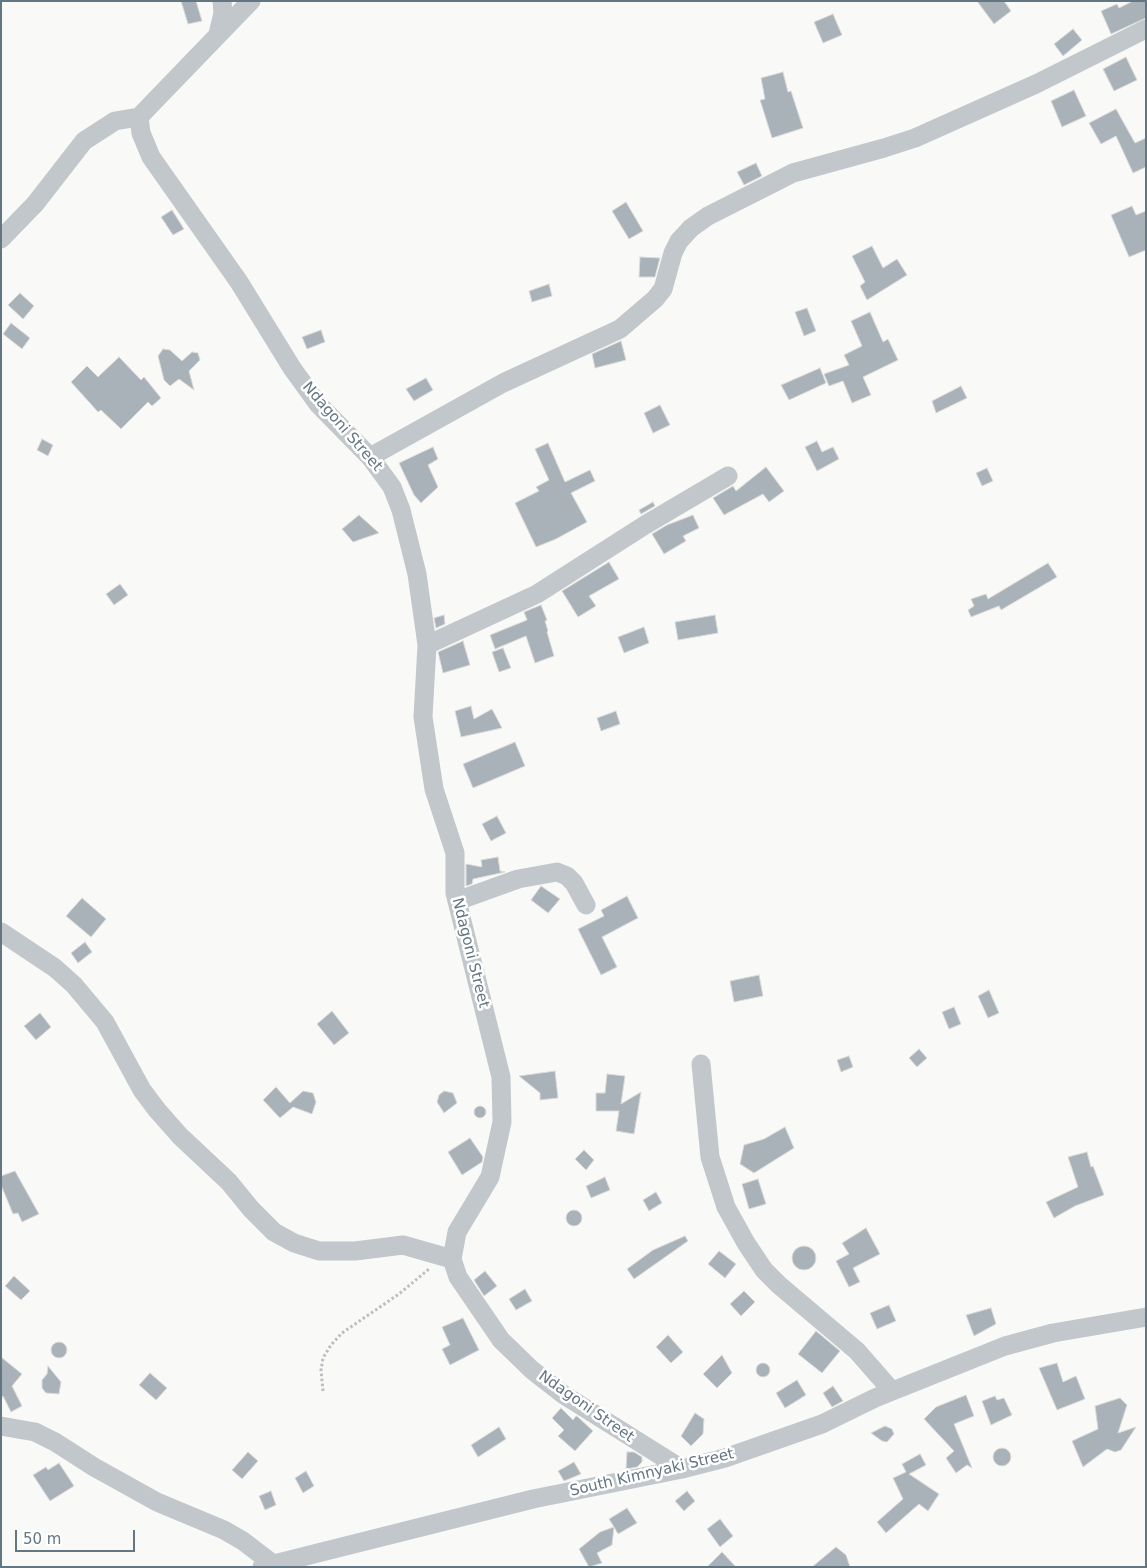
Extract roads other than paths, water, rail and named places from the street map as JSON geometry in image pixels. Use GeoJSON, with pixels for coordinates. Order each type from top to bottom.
{"type":"FeatureCollection","features":[{"type":"Feature","properties":{"kind":"street"},"geometry":{"type":"LineString","coordinates":[[218,34],[223,12],[222,1]]}},
{"type":"Feature","properties":{"kind":"street"},"geometry":{"type":"LineString","coordinates":[[1,238],[35,204],[84,142],[115,121],[139,117],[252,1]]}},
{"type":"Feature","properties":{"kind":"street"},"geometry":{"type":"LineString","coordinates":[[370,457],[503,382],[620,329],[656,299],[663,289],[673,253],[679,241],[691,228],[708,216],[793,173],[915,138],[1036,84],[1146,29]]}},
{"type":"Feature","properties":{"kind":"street","name":"Ndagoni Street"},"geometry":{"type":"LineString","coordinates":[[139,117],[141,133],[152,157],[239,282],[292,368],[318,404],[370,457],[392,487],[401,510],[417,574],[427,645],[423,717],[434,789],[455,853],[457,900],[501,1077],[502,1122],[490,1177],[457,1232],[446,1258],[501,1340],[532,1370],[564,1395],[682,1470]]}},
{"type":"Feature","properties":{"kind":"street"},"geometry":{"type":"LineString","coordinates":[[427,645],[537,594],[645,525],[728,476]]}},
{"type":"Feature","properties":{"kind":"street"},"geometry":{"type":"LineString","coordinates":[[457,900],[518,879],[556,872],[567,876],[574,883],[586,905]]}},
{"type":"Feature","properties":{"kind":"street"},"geometry":{"type":"LineString","coordinates":[[1,932],[55,968],[74,985],[105,1022],[142,1090],[157,1110],[180,1136],[229,1182],[251,1209],[274,1232],[294,1243],[318,1251],[355,1251],[403,1245],[446,1258]]}},
{"type":"Feature","properties":{"kind":"street"},"geometry":{"type":"LineString","coordinates":[[701,1064],[710,1157],[726,1207],[746,1242],[764,1270],[779,1286],[857,1351],[892,1391]]}},
{"type":"Feature","properties":{"kind":"street","name":"South Kimnyaki Street"},"geometry":{"type":"LineString","coordinates":[[268,1566],[533,1499],[682,1470],[770,1444],[822,1424],[892,1391],[1005,1346],[1053,1333],[1146,1318]]}},
{"type":"Feature","properties":{"kind":"street"},"geometry":{"type":"LineString","coordinates":[[1,1426],[35,1432],[157,1502],[237,1537],[268,1566]]}}]}
